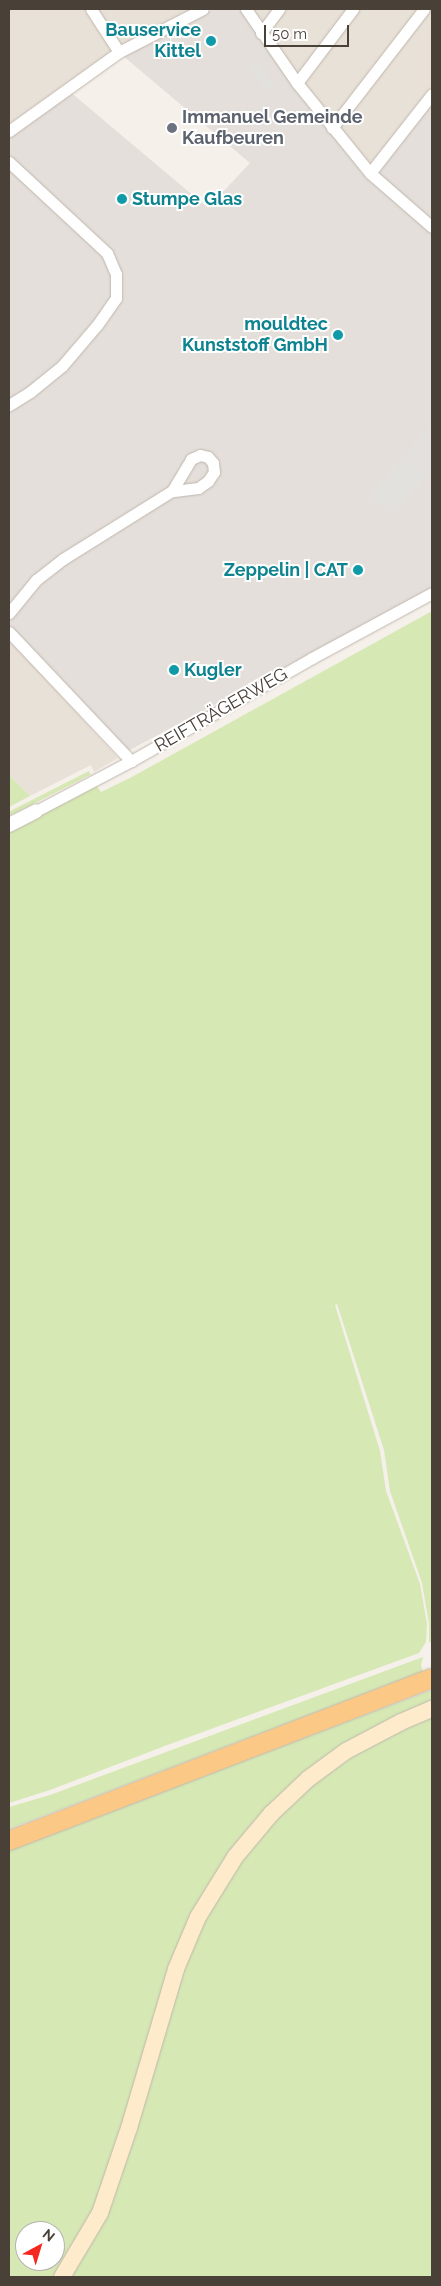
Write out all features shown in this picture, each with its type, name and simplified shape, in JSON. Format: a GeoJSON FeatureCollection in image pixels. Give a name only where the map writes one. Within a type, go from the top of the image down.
{"type":"FeatureCollection","features":[{"type":"Feature","properties":{"kind":"highway"},"geometry":{"type":"LineString","coordinates":[[9,1840],[432,1678]]}},
{"type":"Feature","properties":{"kind":"main road"},"geometry":{"type":"LineString","coordinates":[[62,2277],[100,2213],[130,2128],[176,1969],[198,1917],[235,1857],[271,1814],[308,1779],[346,1751],[401,1722],[432,1709]]}},
{"type":"Feature","properties":{"kind":"street"},"geometry":{"type":"LineString","coordinates":[[90,9],[119,52]]}},
{"type":"Feature","properties":{"kind":"street"},"geometry":{"type":"LineString","coordinates":[[9,131],[119,52],[204,9]]}},
{"type":"Feature","properties":{"kind":"street"},"geometry":{"type":"LineString","coordinates":[[246,9],[297,83],[370,173],[432,227]]}},
{"type":"Feature","properties":{"kind":"street"},"geometry":{"type":"LineString","coordinates":[[261,33],[279,9]]}},
{"type":"Feature","properties":{"kind":"street"},"geometry":{"type":"LineString","coordinates":[[297,83],[353,9]]}},
{"type":"Feature","properties":{"kind":"street"},"geometry":{"type":"LineString","coordinates":[[332,128],[424,9]]}},
{"type":"Feature","properties":{"kind":"street"},"geometry":{"type":"LineString","coordinates":[[370,173],[432,94]]}},
{"type":"Feature","properties":{"kind":"street"},"geometry":{"type":"LineString","coordinates":[[9,162],[107,253],[116,274],[116,298],[62,366],[30,392],[9,405]]}},
{"type":"Feature","properties":{"kind":"street"},"geometry":{"type":"LineString","coordinates":[[9,613],[36,580],[63,559],[172,491]]}},
{"type":"Feature","properties":{"kind":"street","name":"REIFTRÄGERWEG"},"geometry":{"type":"LineString","coordinates":[[9,825],[131,761],[312,658],[432,593]]}},
{"type":"Feature","properties":{"kind":"street"},"geometry":{"type":"LineString","coordinates":[[9,632],[131,761]]}},
{"type":"Feature","properties":{"kind":"shaded area"},"geometry":{"type":"Polygon","coordinates":[[[9,9],[190,9],[112,51],[9,124],[9,9]]]}},
{"type":"Feature","properties":{"kind":"shaded area"},"geometry":{"type":"Polygon","coordinates":[[[213,9],[241,9],[372,180],[432,99],[432,588],[128,751],[9,626],[9,135],[69,91],[208,208],[250,163],[122,55],[213,9]]]}},
{"type":"Feature","properties":{"kind":"shaded area"},"geometry":{"type":"Polygon","coordinates":[[[251,9],[432,9],[432,88],[370,167],[301,84],[251,9]]]}},
{"type":"Feature","properties":{"kind":"shaded area"},"geometry":{"type":"Polygon","coordinates":[[[255,63],[275,87],[269,92],[249,68],[255,63]]]}},
{"type":"Feature","properties":{"kind":"shaded area"},"geometry":{"type":"Polygon","coordinates":[[[432,423],[432,469],[392,515],[369,497],[432,423]]]}},
{"type":"Feature","properties":{"kind":"shaded area"},"geometry":{"type":"Polygon","coordinates":[[[9,639],[118,758],[94,772],[91,765],[30,796],[9,775],[9,639]]]}},
{"type":"Feature","properties":{"kind":"green space"},"geometry":{"type":"Polygon","coordinates":[[[432,611],[432,1643],[429,1642],[429,1624],[422,1583],[390,1491],[384,1450],[337,1304],[335,1305],[380,1451],[386,1491],[420,1584],[427,1624],[426,1642],[419,1653],[50,1790],[9,1803],[9,830],[96,785],[101,792],[130,778],[432,611]]]}},
{"type":"Feature","properties":{"kind":"green space"},"geometry":{"type":"Polygon","coordinates":[[[89,771],[91,775],[11,815],[9,812],[89,771]]]}},
{"type":"Feature","properties":{"kind":"green space"},"geometry":{"type":"Polygon","coordinates":[[[9,775],[30,796],[9,807],[9,775]]]}},
{"type":"Feature","properties":{"kind":"green space"},"geometry":{"type":"Polygon","coordinates":[[[423,1657],[421,1665],[423,1672],[9,1829],[9,1807],[50,1795],[423,1657]]]}},
{"type":"Feature","properties":{"kind":"green space"},"geometry":{"type":"Polygon","coordinates":[[[432,1690],[432,1701],[344,1746],[274,1818],[349,1754],[432,1713],[432,2277],[9,2277],[9,1849],[44,1834],[432,1690]]]}},
{"type":"Feature","properties":{"kind":"place","name":"Bauservice Kittel"},"geometry":{"type":"Point","coordinates":[211,41]}},
{"type":"Feature","properties":{"kind":"place","name":"Immanuel Gemeinde Kaufbeuren"},"geometry":{"type":"Point","coordinates":[172,128]}},
{"type":"Feature","properties":{"kind":"place","name":"Stumpe Glas"},"geometry":{"type":"Point","coordinates":[122,199]}},
{"type":"Feature","properties":{"kind":"place","name":"mouldtec Kunststoff GmbH"},"geometry":{"type":"Point","coordinates":[338,335]}},
{"type":"Feature","properties":{"kind":"place","name":"Zeppelin | CAT"},"geometry":{"type":"Point","coordinates":[358,570]}},
{"type":"Feature","properties":{"kind":"place","name":"Kugler"},"geometry":{"type":"Point","coordinates":[174,670]}}]}
